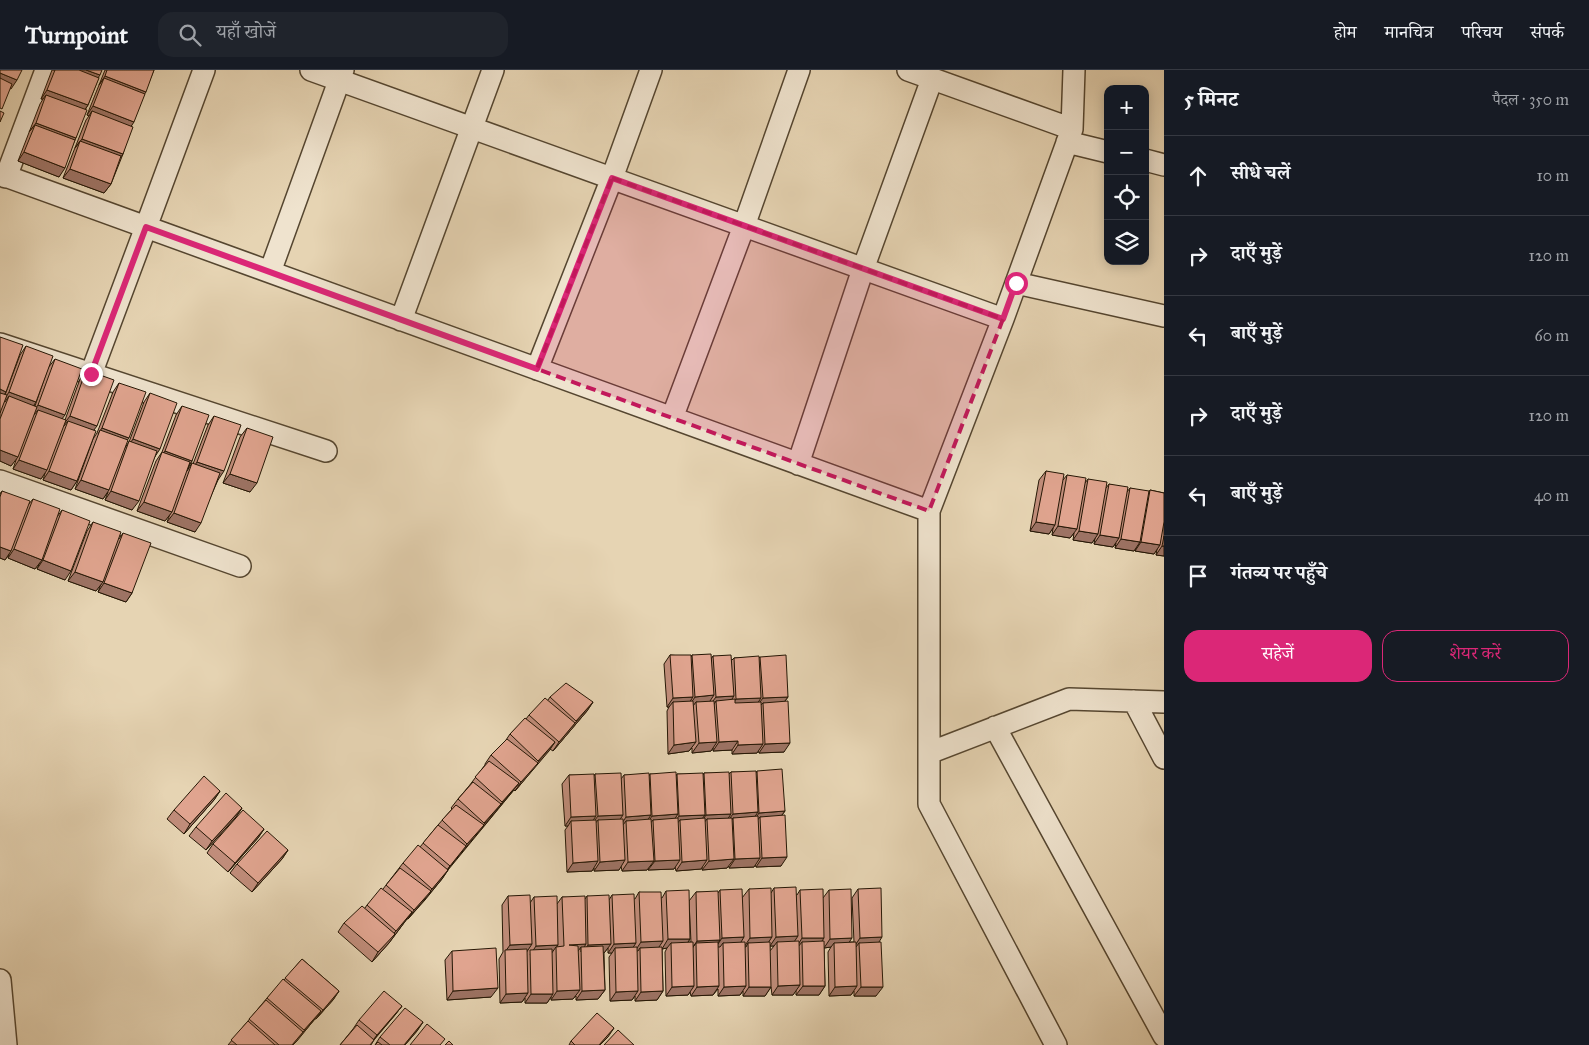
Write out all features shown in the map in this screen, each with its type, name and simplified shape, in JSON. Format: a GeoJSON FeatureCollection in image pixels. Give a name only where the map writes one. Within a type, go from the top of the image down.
{"type":"FeatureCollection","features":[{"type":"Feature","properties":{"kind":"street"},"geometry":{"type":"LineString","coordinates":[[46,70],[3,176],[929,511]]}},
{"type":"Feature","properties":{"kind":"street"},"geometry":{"type":"LineString","coordinates":[[91,374],[204,70]]}},
{"type":"Feature","properties":{"kind":"street"},"geometry":{"type":"LineString","coordinates":[[311,70],[341,75],[471,128],[1003,319]]}},
{"type":"Feature","properties":{"kind":"street"},"geometry":{"type":"LineString","coordinates":[[401,320],[493,70]]}},
{"type":"Feature","properties":{"kind":"street"},"geometry":{"type":"LineString","coordinates":[[537,369],[652,70]]}},
{"type":"Feature","properties":{"kind":"street"},"geometry":{"type":"LineString","coordinates":[[672,418],[744,226],[799,70]]}},
{"type":"Feature","properties":{"kind":"street"},"geometry":{"type":"LineString","coordinates":[[908,70],[932,78],[1104,150]]}},
{"type":"Feature","properties":{"kind":"street"},"geometry":{"type":"LineString","coordinates":[[1056,1045],[929,804],[929,511],[1003,319],[1070,136],[1074,70]]}},
{"type":"Feature","properties":{"kind":"street"},"geometry":{"type":"LineString","coordinates":[[270,272],[341,75]]}},
{"type":"Feature","properties":{"kind":"street"},"geometry":{"type":"LineString","coordinates":[[798,464],[863,269],[932,78]]}},
{"type":"Feature","properties":{"kind":"street"},"geometry":{"type":"LineString","coordinates":[[1149,161],[1164,165]]}},
{"type":"Feature","properties":{"kind":"street"},"geometry":{"type":"LineString","coordinates":[[1016,283],[1164,316]]}},
{"type":"Feature","properties":{"kind":"street"},"geometry":{"type":"LineString","coordinates":[[0,344],[326,451]]}},
{"type":"Feature","properties":{"kind":"street"},"geometry":{"type":"LineString","coordinates":[[0,481],[240,566]]}},
{"type":"Feature","properties":{"kind":"street"},"geometry":{"type":"LineString","coordinates":[[929,753],[1069,699],[1164,702]]}},
{"type":"Feature","properties":{"kind":"street"},"geometry":{"type":"LineString","coordinates":[[1134,701],[1164,758]]}},
{"type":"Feature","properties":{"kind":"street"},"geometry":{"type":"LineString","coordinates":[[995,727],[1164,1036]]}},
{"type":"Feature","properties":{"kind":"street"},"geometry":{"type":"LineString","coordinates":[[0,980],[6,1045]]}},
{"type":"Feature","properties":{"kind":"highlighted area"},"geometry":{"type":"Polygon","coordinates":[[[612,178],[1003,319],[929,511],[537,369],[612,178]]]}},
{"type":"Feature","properties":{"kind":"building"},"geometry":{"type":"Polygon","coordinates":[[[0,70],[22,70],[17,80],[0,73],[0,70]]]}},
{"type":"Feature","properties":{"kind":"building"},"geometry":{"type":"Polygon","coordinates":[[[55,70],[79,70],[99,78],[88,105],[47,90],[55,70]]]}},
{"type":"Feature","properties":{"kind":"building"},"geometry":{"type":"Polygon","coordinates":[[[86,70],[102,70],[100,75],[86,70]]]}},
{"type":"Feature","properties":{"kind":"building"},"geometry":{"type":"Polygon","coordinates":[[[107,70],[154,70],[146,92],[105,76],[107,70]]]}},
{"type":"Feature","properties":{"kind":"building"},"geometry":{"type":"Polygon","coordinates":[[[0,78],[12,84],[2,109],[0,108],[0,78]]]}},
{"type":"Feature","properties":{"kind":"building"},"geometry":{"type":"Polygon","coordinates":[[[104,78],[145,94],[134,122],[93,106],[104,78]]]}},
{"type":"Feature","properties":{"kind":"building"},"geometry":{"type":"Polygon","coordinates":[[[46,95],[87,110],[76,138],[36,123],[46,95]]]}},
{"type":"Feature","properties":{"kind":"building"},"geometry":{"type":"Polygon","coordinates":[[[0,111],[4,113],[0,122],[0,111]]]}},
{"type":"Feature","properties":{"kind":"building"},"geometry":{"type":"Polygon","coordinates":[[[92,111],[133,127],[123,154],[82,139],[92,111]]]}},
{"type":"Feature","properties":{"kind":"building"},"geometry":{"type":"Polygon","coordinates":[[[35,125],[75,140],[65,168],[24,152],[35,125]]]}},
{"type":"Feature","properties":{"kind":"building"},"geometry":{"type":"Polygon","coordinates":[[[80,141],[121,156],[111,184],[70,169],[80,141]]]}},
{"type":"Feature","properties":{"kind":"building"},"geometry":{"type":"Polygon","coordinates":[[[0,337],[23,345],[6,392],[0,389],[0,337]]]}},
{"type":"Feature","properties":{"kind":"building"},"geometry":{"type":"Polygon","coordinates":[[[26,346],[53,356],[36,402],[9,392],[26,346]]]}},
{"type":"Feature","properties":{"kind":"building"},"geometry":{"type":"Polygon","coordinates":[[[55,359],[82,369],[65,415],[38,405],[55,359]]]}},
{"type":"Feature","properties":{"kind":"building"},"geometry":{"type":"Polygon","coordinates":[[[86,370],[114,380],[97,426],[70,416],[86,370]]]}},
{"type":"Feature","properties":{"kind":"building"},"geometry":{"type":"Polygon","coordinates":[[[119,383],[146,392],[129,438],[102,428],[119,383]]]}},
{"type":"Feature","properties":{"kind":"building"},"geometry":{"type":"Polygon","coordinates":[[[0,393],[7,395],[0,413],[0,393]]]}},
{"type":"Feature","properties":{"kind":"building"},"geometry":{"type":"Polygon","coordinates":[[[150,393],[177,403],[160,449],[133,439],[150,393]]]}},
{"type":"Feature","properties":{"kind":"building"},"geometry":{"type":"Polygon","coordinates":[[[9,396],[37,407],[18,457],[0,450],[0,419],[9,396]]]}},
{"type":"Feature","properties":{"kind":"building"},"geometry":{"type":"Polygon","coordinates":[[[182,406],[209,415],[192,461],[165,451],[182,406]]]}},
{"type":"Feature","properties":{"kind":"building"},"geometry":{"type":"Polygon","coordinates":[[[38,410],[66,420],[47,470],[19,460],[38,410]]]}},
{"type":"Feature","properties":{"kind":"building"},"geometry":{"type":"Polygon","coordinates":[[[214,416],[241,425],[224,471],[197,462],[214,416]]]}},
{"type":"Feature","properties":{"kind":"building"},"geometry":{"type":"Polygon","coordinates":[[[68,421],[96,431],[77,481],[49,471],[68,421]]]}},
{"type":"Feature","properties":{"kind":"building"},"geometry":{"type":"Polygon","coordinates":[[[247,428],[273,437],[257,483],[230,474],[247,428]]]}},
{"type":"Feature","properties":{"kind":"building"},"geometry":{"type":"Polygon","coordinates":[[[100,430],[128,440],[109,490],[81,480],[100,430]]]}},
{"type":"Feature","properties":{"kind":"building"},"geometry":{"type":"Polygon","coordinates":[[[129,441],[157,451],[139,501],[111,491],[129,441]]]}},
{"type":"Feature","properties":{"kind":"building"},"geometry":{"type":"Polygon","coordinates":[[[162,452],[190,462],[172,512],[144,502],[162,452]]]}},
{"type":"Feature","properties":{"kind":"building"},"geometry":{"type":"Polygon","coordinates":[[[192,463],[220,473],[201,523],[174,513],[192,463]]]}},
{"type":"Feature","properties":{"kind":"building"},"geometry":{"type":"Polygon","coordinates":[[[1046,471],[1064,474],[1055,525],[1036,522],[1046,471]]]}},
{"type":"Feature","properties":{"kind":"building"},"geometry":{"type":"Polygon","coordinates":[[[1067,475],[1086,478],[1077,529],[1058,526],[1067,475]]]}},
{"type":"Feature","properties":{"kind":"building"},"geometry":{"type":"Polygon","coordinates":[[[1088,479],[1107,482],[1098,534],[1079,531],[1088,479]]]}},
{"type":"Feature","properties":{"kind":"building"},"geometry":{"type":"Polygon","coordinates":[[[1109,484],[1128,487],[1119,538],[1100,535],[1109,484]]]}},
{"type":"Feature","properties":{"kind":"building"},"geometry":{"type":"Polygon","coordinates":[[[1130,488],[1149,491],[1140,542],[1121,539],[1130,488]]]}},
{"type":"Feature","properties":{"kind":"building"},"geometry":{"type":"Polygon","coordinates":[[[1150,490],[1164,493],[1164,522],[1160,545],[1141,542],[1150,490]]]}},
{"type":"Feature","properties":{"kind":"building"},"geometry":{"type":"Polygon","coordinates":[[[2,491],[30,501],[11,551],[0,547],[0,497],[2,491]]]}},
{"type":"Feature","properties":{"kind":"building"},"geometry":{"type":"Polygon","coordinates":[[[33,499],[60,509],[42,560],[14,549],[33,499]]]}},
{"type":"Feature","properties":{"kind":"building"},"geometry":{"type":"Polygon","coordinates":[[[62,510],[90,521],[71,571],[43,560],[62,510]]]}},
{"type":"Feature","properties":{"kind":"building"},"geometry":{"type":"Polygon","coordinates":[[[93,522],[121,532],[103,582],[75,572],[93,522]]]}},
{"type":"Feature","properties":{"kind":"building"},"geometry":{"type":"Polygon","coordinates":[[[123,533],[151,543],[132,593],[104,583],[123,533]]]}},
{"type":"Feature","properties":{"kind":"building"},"geometry":{"type":"Polygon","coordinates":[[[711,654],[714,695],[695,697],[692,655],[711,654]]]}},
{"type":"Feature","properties":{"kind":"building"},"geometry":{"type":"Polygon","coordinates":[[[670,655],[691,655],[693,697],[673,698],[670,655]]]}},
{"type":"Feature","properties":{"kind":"building"},"geometry":{"type":"Polygon","coordinates":[[[731,655],[734,696],[716,697],[713,656],[731,655]]]}},
{"type":"Feature","properties":{"kind":"building"},"geometry":{"type":"Polygon","coordinates":[[[786,655],[788,697],[763,698],[760,657],[786,655]]]}},
{"type":"Feature","properties":{"kind":"building"},"geometry":{"type":"Polygon","coordinates":[[[759,656],[761,698],[736,699],[734,658],[759,656]]]}},
{"type":"Feature","properties":{"kind":"building"},"geometry":{"type":"Polygon","coordinates":[[[566,683],[593,702],[576,721],[550,697],[566,683]]]}},
{"type":"Feature","properties":{"kind":"building"},"geometry":{"type":"Polygon","coordinates":[[[545,698],[575,723],[559,742],[529,715],[545,698]]]}},
{"type":"Feature","properties":{"kind":"building"},"geometry":{"type":"Polygon","coordinates":[[[735,699],[735,703],[761,702],[763,744],[738,745],[738,741],[719,742],[716,701],[735,699]]]}},
{"type":"Feature","properties":{"kind":"building"},"geometry":{"type":"Polygon","coordinates":[[[693,701],[696,742],[674,745],[673,702],[693,701]]]}},
{"type":"Feature","properties":{"kind":"building"},"geometry":{"type":"Polygon","coordinates":[[[714,701],[717,742],[699,743],[696,702],[714,701]]]}},
{"type":"Feature","properties":{"kind":"building"},"geometry":{"type":"Polygon","coordinates":[[[788,701],[790,743],[765,744],[763,703],[788,701]]]}},
{"type":"Feature","properties":{"kind":"building"},"geometry":{"type":"Polygon","coordinates":[[[525,718],[555,742],[538,761],[510,734],[525,718]]]}},
{"type":"Feature","properties":{"kind":"building"},"geometry":{"type":"Polygon","coordinates":[[[507,739],[538,763],[521,782],[491,755],[507,739]]]}},
{"type":"Feature","properties":{"kind":"building"},"geometry":{"type":"Polygon","coordinates":[[[489,761],[519,783],[502,802],[475,777],[489,761]]]}},
{"type":"Feature","properties":{"kind":"building"},"geometry":{"type":"Polygon","coordinates":[[[782,769],[785,811],[759,813],[757,771],[782,769]]]}},
{"type":"Feature","properties":{"kind":"building"},"geometry":{"type":"Polygon","coordinates":[[[756,771],[758,812],[733,814],[731,772],[756,771]]]}},
{"type":"Feature","properties":{"kind":"building"},"geometry":{"type":"Polygon","coordinates":[[[676,772],[678,814],[652,816],[650,774],[676,772]]]}},
{"type":"Feature","properties":{"kind":"building"},"geometry":{"type":"Polygon","coordinates":[[[729,772],[731,814],[706,815],[704,773],[729,772]]]}},
{"type":"Feature","properties":{"kind":"building"},"geometry":{"type":"Polygon","coordinates":[[[621,773],[623,815],[598,816],[595,774],[621,773]]]}},
{"type":"Feature","properties":{"kind":"building"},"geometry":{"type":"Polygon","coordinates":[[[649,773],[651,815],[626,817],[624,775],[649,773]]]}},
{"type":"Feature","properties":{"kind":"building"},"geometry":{"type":"Polygon","coordinates":[[[703,773],[705,815],[679,816],[677,774],[703,773]]]}},
{"type":"Feature","properties":{"kind":"building"},"geometry":{"type":"Polygon","coordinates":[[[594,774],[596,816],[571,817],[569,775],[594,774]]]}},
{"type":"Feature","properties":{"kind":"building"},"geometry":{"type":"Polygon","coordinates":[[[204,776],[220,791],[190,824],[174,810],[204,776]]]}},
{"type":"Feature","properties":{"kind":"building"},"geometry":{"type":"Polygon","coordinates":[[[473,782],[501,804],[484,823],[458,799],[473,782]]]}},
{"type":"Feature","properties":{"kind":"building"},"geometry":{"type":"Polygon","coordinates":[[[226,793],[242,808],[212,841],[196,827],[226,793]]]}},
{"type":"Feature","properties":{"kind":"building"},"geometry":{"type":"Polygon","coordinates":[[[456,805],[484,825],[467,844],[442,820],[456,805]]]}},
{"type":"Feature","properties":{"kind":"building"},"geometry":{"type":"Polygon","coordinates":[[[243,810],[264,829],[235,863],[213,844],[243,810]]]}},
{"type":"Feature","properties":{"kind":"building"},"geometry":{"type":"Polygon","coordinates":[[[785,815],[787,857],[762,858],[760,817],[785,815]]]}},
{"type":"Feature","properties":{"kind":"building"},"geometry":{"type":"Polygon","coordinates":[[[758,816],[760,858],[735,859],[733,818],[758,816]]]}},
{"type":"Feature","properties":{"kind":"building"},"geometry":{"type":"Polygon","coordinates":[[[678,818],[680,860],[655,861],[653,820],[678,818]]]}},
{"type":"Feature","properties":{"kind":"building"},"geometry":{"type":"Polygon","coordinates":[[[705,818],[707,860],[682,862],[680,820],[705,818]]]}},
{"type":"Feature","properties":{"kind":"building"},"geometry":{"type":"Polygon","coordinates":[[[732,818],[734,859],[709,861],[707,819],[732,818]]]}},
{"type":"Feature","properties":{"kind":"building"},"geometry":{"type":"Polygon","coordinates":[[[623,819],[625,860],[600,862],[598,820],[623,819]]]}},
{"type":"Feature","properties":{"kind":"building"},"geometry":{"type":"Polygon","coordinates":[[[651,819],[654,861],[628,862],[626,821],[651,819]]]}},
{"type":"Feature","properties":{"kind":"building"},"geometry":{"type":"Polygon","coordinates":[[[596,820],[598,861],[573,863],[571,821],[596,820]]]}},
{"type":"Feature","properties":{"kind":"building"},"geometry":{"type":"Polygon","coordinates":[[[438,825],[466,846],[450,866],[423,843],[438,825]]]}},
{"type":"Feature","properties":{"kind":"building"},"geometry":{"type":"Polygon","coordinates":[[[267,831],[288,850],[258,883],[237,864],[267,831]]]}},
{"type":"Feature","properties":{"kind":"building"},"geometry":{"type":"Polygon","coordinates":[[[418,845],[448,870],[432,889],[403,863],[418,845]]]}},
{"type":"Feature","properties":{"kind":"building"},"geometry":{"type":"Polygon","coordinates":[[[400,868],[431,891],[414,910],[386,885],[400,868]]]}},
{"type":"Feature","properties":{"kind":"building"},"geometry":{"type":"Polygon","coordinates":[[[796,887],[798,936],[776,937],[774,888],[796,887]]]}},
{"type":"Feature","properties":{"kind":"building"},"geometry":{"type":"Polygon","coordinates":[[[381,888],[412,912],[396,931],[367,905],[381,888]]]}},
{"type":"Feature","properties":{"kind":"building"},"geometry":{"type":"Polygon","coordinates":[[[771,888],[772,937],[750,938],[749,889],[771,888]]]}},
{"type":"Feature","properties":{"kind":"building"},"geometry":{"type":"Polygon","coordinates":[[[881,888],[882,937],[860,938],[858,889],[881,888]]]}},
{"type":"Feature","properties":{"kind":"building"},"geometry":{"type":"Polygon","coordinates":[[[742,889],[744,937],[722,938],[720,890],[742,889]]]}},
{"type":"Feature","properties":{"kind":"building"},"geometry":{"type":"Polygon","coordinates":[[[823,889],[824,938],[802,938],[800,890],[823,889]]]}},
{"type":"Feature","properties":{"kind":"building"},"geometry":{"type":"Polygon","coordinates":[[[851,889],[852,938],[830,939],[829,890],[851,889]]]}},
{"type":"Feature","properties":{"kind":"building"},"geometry":{"type":"Polygon","coordinates":[[[689,890],[690,939],[668,939],[666,891],[689,890]]]}},
{"type":"Feature","properties":{"kind":"building"},"geometry":{"type":"Polygon","coordinates":[[[718,891],[720,940],[697,941],[696,892],[718,891]]]}},
{"type":"Feature","properties":{"kind":"building"},"geometry":{"type":"Polygon","coordinates":[[[639,892],[661,892],[663,941],[641,942],[639,892]]]}},
{"type":"Feature","properties":{"kind":"building"},"geometry":{"type":"Polygon","coordinates":[[[634,894],[636,943],[614,944],[612,895],[634,894]]]}},
{"type":"Feature","properties":{"kind":"building"},"geometry":{"type":"Polygon","coordinates":[[[530,895],[532,944],[510,945],[508,896],[530,895]]]}},
{"type":"Feature","properties":{"kind":"building"},"geometry":{"type":"Polygon","coordinates":[[[609,895],[611,944],[588,945],[587,896],[609,895]]]}},
{"type":"Feature","properties":{"kind":"building"},"geometry":{"type":"Polygon","coordinates":[[[557,896],[558,945],[536,946],[534,897],[557,896]]]}},
{"type":"Feature","properties":{"kind":"building"},"geometry":{"type":"Polygon","coordinates":[[[585,896],[586,944],[569,945],[578,946],[580,990],[557,991],[556,947],[564,946],[562,897],[585,896]]]}},
{"type":"Feature","properties":{"kind":"building"},"geometry":{"type":"Polygon","coordinates":[[[362,906],[395,934],[378,952],[344,923],[362,906]]]}},
{"type":"Feature","properties":{"kind":"building"},"geometry":{"type":"Polygon","coordinates":[[[799,941],[800,985],[778,986],[777,942],[799,941]]]}},
{"type":"Feature","properties":{"kind":"building"},"geometry":{"type":"Polygon","coordinates":[[[824,941],[825,986],[803,986],[802,942],[824,941]]]}},
{"type":"Feature","properties":{"kind":"building"},"geometry":{"type":"Polygon","coordinates":[[[693,942],[694,986],[672,987],[671,943],[693,942]]]}},
{"type":"Feature","properties":{"kind":"building"},"geometry":{"type":"Polygon","coordinates":[[[718,942],[719,986],[697,987],[696,943],[718,942]]]}},
{"type":"Feature","properties":{"kind":"building"},"geometry":{"type":"Polygon","coordinates":[[[745,942],[746,986],[724,987],[723,943],[745,942]]]}},
{"type":"Feature","properties":{"kind":"building"},"geometry":{"type":"Polygon","coordinates":[[[770,942],[771,987],[749,987],[748,943],[770,942]]]}},
{"type":"Feature","properties":{"kind":"building"},"geometry":{"type":"Polygon","coordinates":[[[856,942],[857,986],[835,987],[834,943],[856,942]]]}},
{"type":"Feature","properties":{"kind":"building"},"geometry":{"type":"Polygon","coordinates":[[[881,942],[883,987],[861,987],[859,943],[881,942]]]}},
{"type":"Feature","properties":{"kind":"building"},"geometry":{"type":"Polygon","coordinates":[[[603,946],[605,990],[582,991],[581,947],[603,946]]]}},
{"type":"Feature","properties":{"kind":"building"},"geometry":{"type":"Polygon","coordinates":[[[637,947],[638,991],[616,992],[615,948],[637,947]]]}},
{"type":"Feature","properties":{"kind":"building"},"geometry":{"type":"Polygon","coordinates":[[[662,947],[663,991],[641,992],[640,948],[662,947]]]}},
{"type":"Feature","properties":{"kind":"building"},"geometry":{"type":"Polygon","coordinates":[[[496,948],[498,988],[453,991],[452,951],[496,948]]]}},
{"type":"Feature","properties":{"kind":"building"},"geometry":{"type":"Polygon","coordinates":[[[527,949],[528,993],[506,994],[505,950],[527,949]]]}},
{"type":"Feature","properties":{"kind":"building"},"geometry":{"type":"Polygon","coordinates":[[[552,949],[553,994],[531,994],[530,950],[552,949]]]}},
{"type":"Feature","properties":{"kind":"building"},"geometry":{"type":"Polygon","coordinates":[[[302,959],[339,991],[323,1010],[285,978],[302,959]]]}},
{"type":"Feature","properties":{"kind":"building"},"geometry":{"type":"Polygon","coordinates":[[[283,979],[321,1011],[304,1030],[267,998],[283,979]]]}},
{"type":"Feature","properties":{"kind":"building"},"geometry":{"type":"Polygon","coordinates":[[[384,991],[402,1006],[377,1035],[359,1020],[384,991]]]}},
{"type":"Feature","properties":{"kind":"building"},"geometry":{"type":"Polygon","coordinates":[[[266,1000],[303,1032],[292,1045],[279,1045],[249,1019],[266,1000]]]}},
{"type":"Feature","properties":{"kind":"building"},"geometry":{"type":"Polygon","coordinates":[[[405,1008],[423,1022],[404,1045],[390,1045],[380,1037],[405,1008]]]}},
{"type":"Feature","properties":{"kind":"building"},"geometry":{"type":"Polygon","coordinates":[[[597,1013],[614,1028],[599,1045],[575,1045],[571,1041],[597,1013]]]}},
{"type":"Feature","properties":{"kind":"building"},"geometry":{"type":"Polygon","coordinates":[[[248,1021],[275,1045],[237,1045],[231,1040],[248,1021]]]}},
{"type":"Feature","properties":{"kind":"building"},"geometry":{"type":"Polygon","coordinates":[[[427,1024],[445,1039],[440,1045],[410,1045],[427,1024]]]}},
{"type":"Feature","properties":{"kind":"building"},"geometry":{"type":"Polygon","coordinates":[[[357,1025],[374,1040],[370,1045],[340,1045],[357,1025]]]}},
{"type":"Feature","properties":{"kind":"building"},"geometry":{"type":"Polygon","coordinates":[[[618,1030],[634,1045],[604,1045],[618,1030]]]}},
{"type":"Feature","properties":{"kind":"building"},"geometry":{"type":"Polygon","coordinates":[[[449,1041],[453,1045],[445,1045],[449,1041]]]}},
{"type":"Feature","properties":{"kind":"route"},"geometry":{"type":"LineString","coordinates":[[91,374],[146,227],[537,369],[612,178],[1003,319],[1016,283]]}}]}
